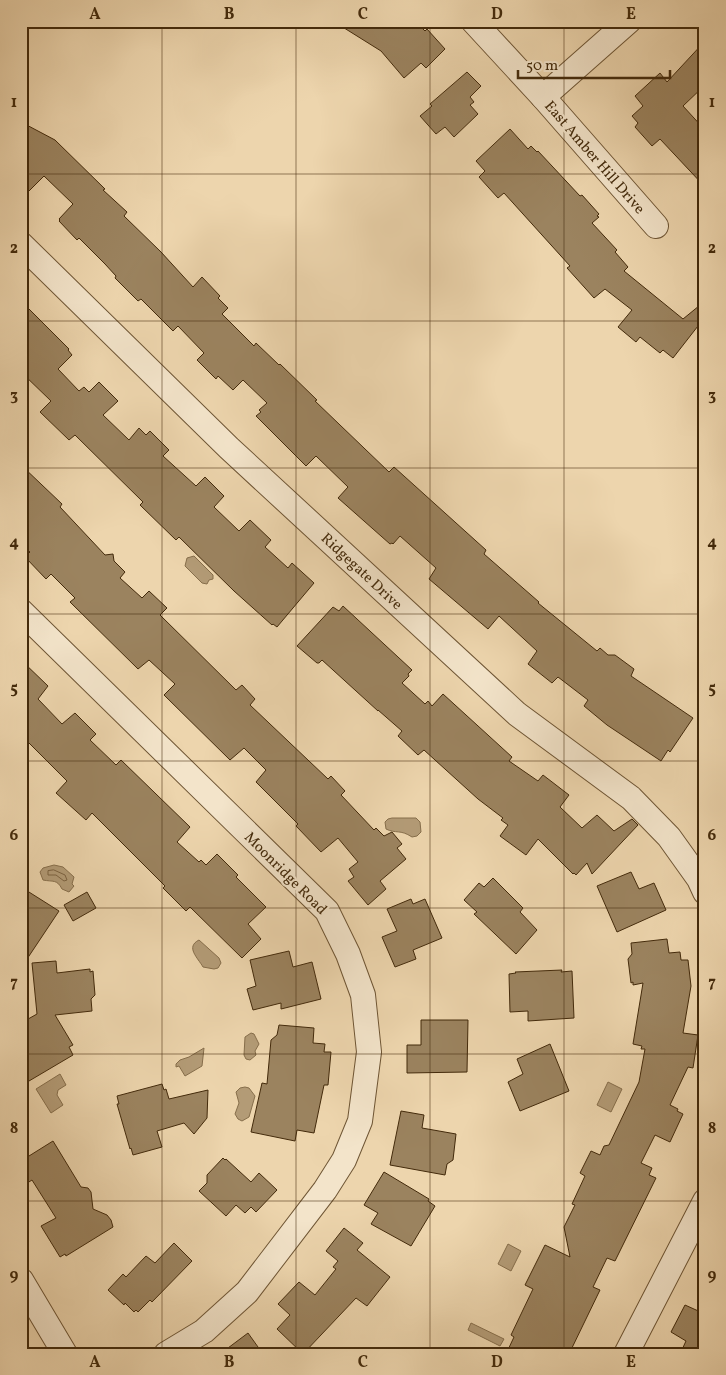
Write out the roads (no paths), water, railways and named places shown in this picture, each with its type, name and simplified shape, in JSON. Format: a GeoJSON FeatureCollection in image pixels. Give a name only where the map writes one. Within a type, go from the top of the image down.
{"type":"FeatureCollection","features":[{"type":"Feature","properties":{"kind":"street","name":"East Amber Hill Drive"},"geometry":{"type":"LineString","coordinates":[[473,21],[543,97],[656,226]]}},
{"type":"Feature","properties":{"kind":"street"},"geometry":{"type":"LineString","coordinates":[[543,97],[629,21]]}},
{"type":"Feature","properties":{"kind":"street","name":"Ridgegate Drive"},"geometry":{"type":"LineString","coordinates":[[21,244],[229,448],[517,714],[631,798],[669,837],[699,879],[705,892]]}},
{"type":"Feature","properties":{"kind":"street","name":"Moonridge Road"},"geometry":{"type":"LineString","coordinates":[[21,611],[327,911],[348,954],[363,995],[369,1052],[365,1088],[360,1121],[344,1160],[325,1190],[247,1292],[204,1331],[166,1354]]}},
{"type":"Feature","properties":{"kind":"street"},"geometry":{"type":"LineString","coordinates":[[626,1354],[705,1201]]}},
{"type":"Feature","properties":{"kind":"street"},"geometry":{"type":"LineString","coordinates":[[21,1280],[64,1354]]}},
{"type":"Feature","properties":{"kind":"water"},"geometry":{"type":"Polygon","coordinates":[[[194,556],[213,575],[213,579],[209,580],[207,584],[202,583],[185,566],[187,558],[194,556]]]}},
{"type":"Feature","properties":{"kind":"water"},"geometry":{"type":"Polygon","coordinates":[[[392,818],[416,818],[420,822],[421,832],[417,836],[412,837],[386,829],[385,822],[392,818]]]}},
{"type":"Feature","properties":{"kind":"water"},"geometry":{"type":"Polygon","coordinates":[[[54,865],[63,867],[74,877],[72,884],[74,886],[69,892],[62,889],[56,882],[43,880],[40,872],[43,868],[54,865]]]}},
{"type":"Feature","properties":{"kind":"water"},"geometry":{"type":"Polygon","coordinates":[[[199,940],[219,958],[221,963],[218,968],[203,967],[193,949],[195,943],[199,940]]]}},
{"type":"Feature","properties":{"kind":"water"},"geometry":{"type":"Polygon","coordinates":[[[251,1033],[254,1034],[259,1044],[255,1051],[256,1055],[250,1060],[246,1059],[244,1055],[245,1037],[251,1033]]]}},
{"type":"Feature","properties":{"kind":"water"},"geometry":{"type":"Polygon","coordinates":[[[204,1048],[202,1066],[185,1076],[179,1066],[176,1067],[180,1060],[204,1048]]]}},
{"type":"Feature","properties":{"kind":"water"},"geometry":{"type":"Polygon","coordinates":[[[60,1074],[66,1085],[58,1090],[57,1095],[63,1105],[51,1113],[36,1089],[60,1074]]]}},
{"type":"Feature","properties":{"kind":"water"},"geometry":{"type":"Polygon","coordinates":[[[608,1082],[622,1089],[611,1112],[597,1105],[608,1082]]]}},
{"type":"Feature","properties":{"kind":"water"},"geometry":{"type":"Polygon","coordinates":[[[240,1088],[249,1088],[255,1096],[249,1117],[242,1121],[235,1114],[239,1103],[236,1092],[240,1088]]]}},
{"type":"Feature","properties":{"kind":"water"},"geometry":{"type":"Polygon","coordinates":[[[508,1244],[521,1251],[511,1271],[498,1264],[508,1244]]]}},
{"type":"Feature","properties":{"kind":"water"},"geometry":{"type":"Polygon","coordinates":[[[471,1323],[504,1339],[500,1346],[468,1330],[471,1323]]]}}]}
